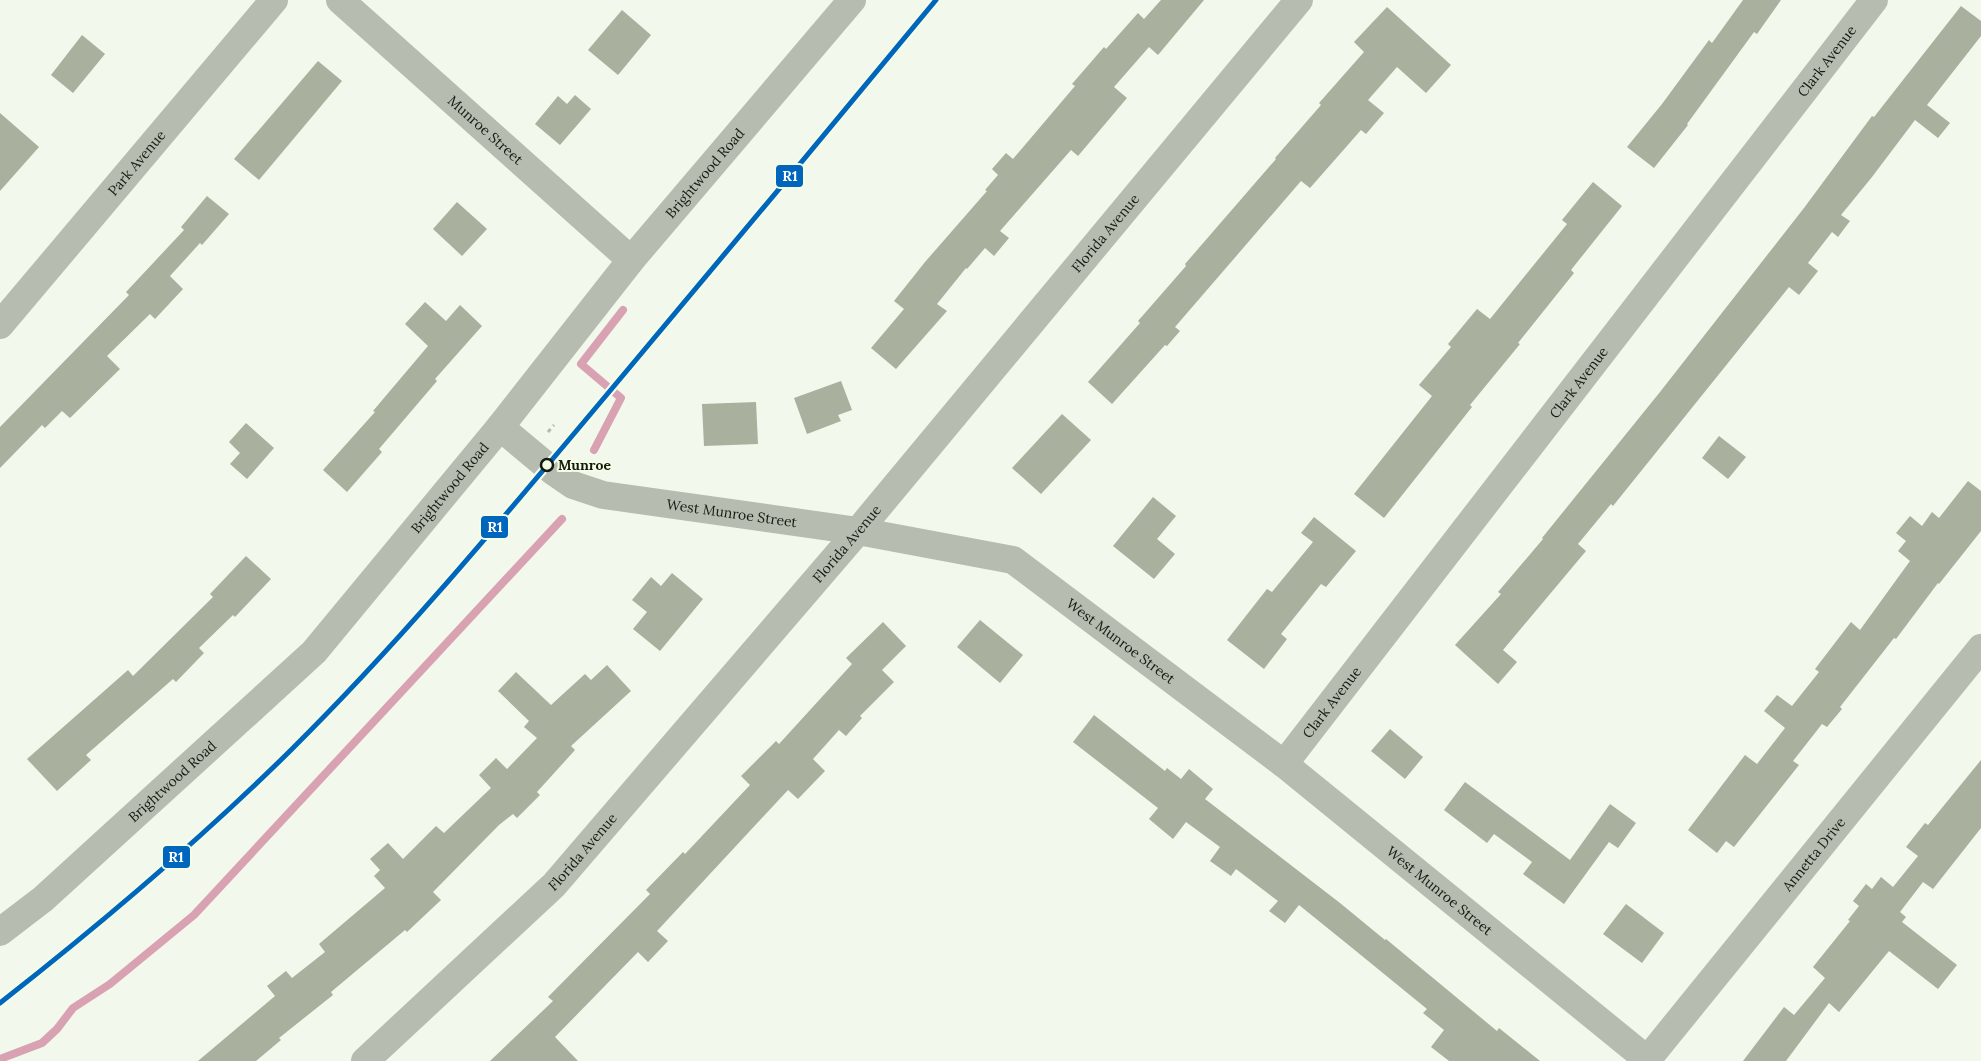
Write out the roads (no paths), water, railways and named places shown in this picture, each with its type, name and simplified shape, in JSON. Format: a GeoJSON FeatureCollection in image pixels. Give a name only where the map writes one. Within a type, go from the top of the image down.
{"type":"FeatureCollection","features":[{"type":"Feature","properties":{"kind":"street","name":"Park Avenue"},"geometry":{"type":"LineString","coordinates":[[0,325],[274,0]]}},
{"type":"Feature","properties":{"kind":"street","name":"Munroe Street"},"geometry":{"type":"LineString","coordinates":[[340,0],[631,260]]}},
{"type":"Feature","properties":{"kind":"street","name":"Brightwood Road"},"geometry":{"type":"LineString","coordinates":[[0,932],[43,899],[314,652],[500,427],[631,260],[852,0]]}},
{"type":"Feature","properties":{"kind":"street","name":"Florida Avenue"},"geometry":{"type":"LineString","coordinates":[[365,1061],[554,885],[858,531],[1299,0]]}},
{"type":"Feature","properties":{"kind":"street","name":"Clark Avenue"},"geometry":{"type":"LineString","coordinates":[[1284,764],[1874,0]]}},
{"type":"Feature","properties":{"kind":"street","name":"West Munroe Street"},"geometry":{"type":"LineString","coordinates":[[500,427],[554,472],[574,485],[603,494],[858,531],[1014,560],[1284,764],[1648,1060]]}},
{"type":"Feature","properties":{"kind":"street","name":"Annetta Drive"},"geometry":{"type":"LineString","coordinates":[[1648,1060],[1981,648]]}},
{"type":"Feature","properties":{"kind":"waterway"},"geometry":{"type":"LineString","coordinates":[[594,450],[621,398],[581,364],[623,310]]}},
{"type":"Feature","properties":{"kind":"waterway"},"geometry":{"type":"LineString","coordinates":[[0,1059],[42,1043],[57,1029],[73,1008],[110,984],[194,915],[562,519]]}},
{"type":"Feature","properties":{"kind":"place","name":"Munroe"},"geometry":{"type":"Point","coordinates":[547,465]}}]}
